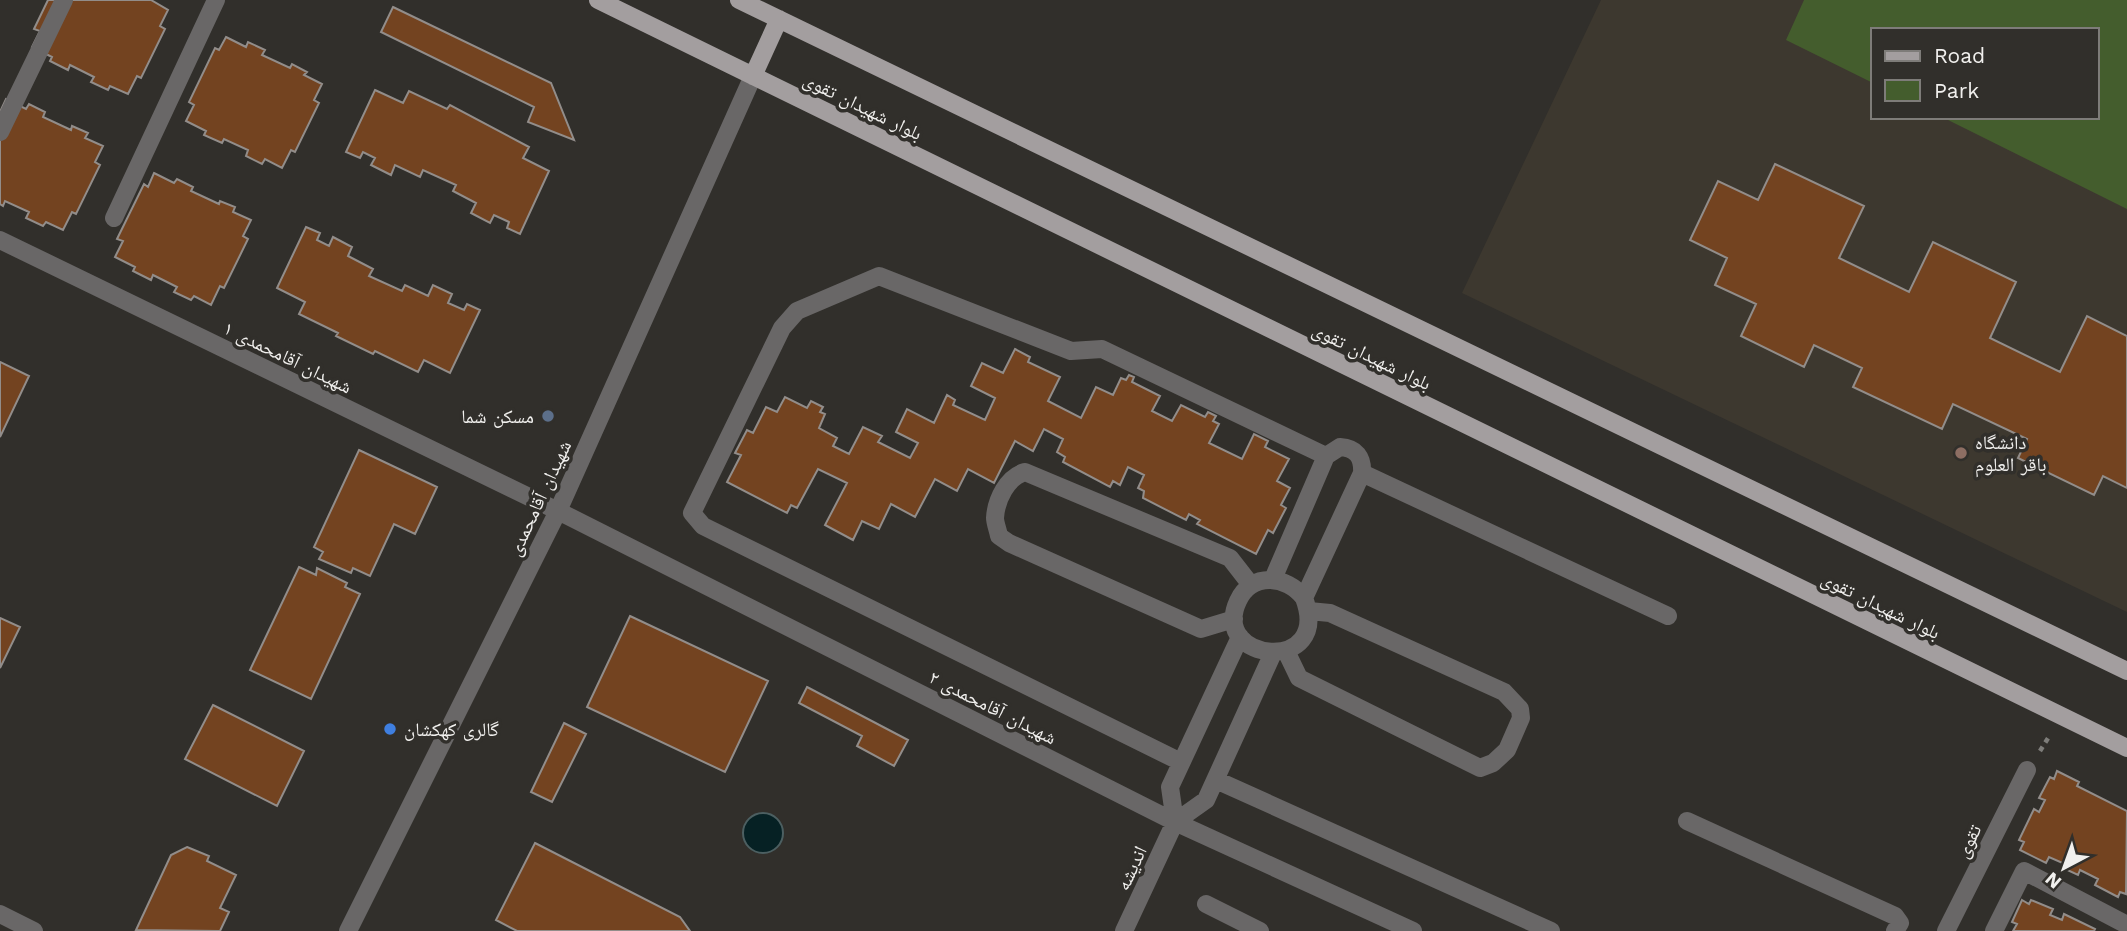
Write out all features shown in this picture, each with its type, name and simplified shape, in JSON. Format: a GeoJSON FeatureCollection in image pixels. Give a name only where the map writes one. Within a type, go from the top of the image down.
{"type":"FeatureCollection","features":[{"type":"Feature","properties":{"kind":"main road","name":"بلوار شهیدان تقوی"},"geometry":{"type":"LineString","coordinates":[[598,0],[2127,748]]}},
{"type":"Feature","properties":{"kind":"main road"},"geometry":{"type":"LineString","coordinates":[[739,0],[2127,671]]}},
{"type":"Feature","properties":{"kind":"main road"},"geometry":{"type":"LineString","coordinates":[[752,76],[779,19]]}},
{"type":"Feature","properties":{"kind":"street"},"geometry":{"type":"LineString","coordinates":[[0,132],[64,0]]}},
{"type":"Feature","properties":{"kind":"street"},"geometry":{"type":"LineString","coordinates":[[114,218],[216,0]]}},
{"type":"Feature","properties":{"kind":"street","name":"شهیدان آقامحمدی"},"geometry":{"type":"LineString","coordinates":[[348,931],[558,511],[752,76]]}},
{"type":"Feature","properties":{"kind":"street","name":"شهیدان آقامحمدی ۱"},"geometry":{"type":"LineString","coordinates":[[0,240],[558,511]]}},
{"type":"Feature","properties":{"kind":"street"},"geometry":{"type":"LineString","coordinates":[[1181,762],[703,526],[692,513],[782,328],[797,311],[879,276],[1071,351],[1102,349],[1326,456]]}},
{"type":"Feature","properties":{"kind":"street"},"geometry":{"type":"LineString","coordinates":[[1273,579],[1326,456],[1340,447],[1355,451],[1360,457],[1362,473],[1306,605],[1304,635],[1296,644],[1280,652],[1261,652],[1240,637],[1234,619],[1238,600],[1251,585],[1261,580],[1273,579],[1290,584],[1306,605],[1330,613],[1504,692],[1520,709],[1521,718],[1507,750],[1493,763],[1480,768],[1299,678],[1280,652]]}},
{"type":"Feature","properties":{"kind":"street"},"geometry":{"type":"LineString","coordinates":[[1234,619],[1201,629],[1009,543],[999,536],[995,519],[1008,482],[1025,472],[1230,558],[1251,585]]}},
{"type":"Feature","properties":{"kind":"street"},"geometry":{"type":"LineString","coordinates":[[1362,473],[1668,616]]}},
{"type":"Feature","properties":{"kind":"street","name":"شهیدان آقامحمدی ۲"},"geometry":{"type":"LineString","coordinates":[[558,511],[1175,822],[1413,931]]}},
{"type":"Feature","properties":{"kind":"street"},"geometry":{"type":"LineString","coordinates":[[1240,637],[1170,787],[1175,822],[1206,800],[1280,652]]}},
{"type":"Feature","properties":{"kind":"street","name":"تقوی"},"geometry":{"type":"LineString","coordinates":[[1946,931],[2027,771]]}},
{"type":"Feature","properties":{"kind":"street"},"geometry":{"type":"LineString","coordinates":[[1216,780],[1551,931]]}},
{"type":"Feature","properties":{"kind":"street"},"geometry":{"type":"LineString","coordinates":[[1687,821],[1895,916],[1900,923],[1895,931]]}},
{"type":"Feature","properties":{"kind":"street","name":"انديشه"},"geometry":{"type":"LineString","coordinates":[[1124,931],[1175,822]]}},
{"type":"Feature","properties":{"kind":"street"},"geometry":{"type":"LineString","coordinates":[[1994,931],[2024,871],[2127,925]]}},
{"type":"Feature","properties":{"kind":"street"},"geometry":{"type":"LineString","coordinates":[[1206,904],[1260,931]]}},
{"type":"Feature","properties":{"kind":"street"},"geometry":{"type":"LineString","coordinates":[[0,914],[34,931]]}},
{"type":"Feature","properties":{"kind":"path"},"geometry":{"type":"LineString","coordinates":[[2027,771],[2063,717]]}},
{"type":"Feature","properties":{"kind":"shaded area","name":"دانشگاه باقر العلوم"},"geometry":{"type":"Polygon","coordinates":[[[1601,0],[2127,0],[2127,612],[1462,293],[1601,0]]]}},
{"type":"Feature","properties":{"kind":"green space"},"geometry":{"type":"Polygon","coordinates":[[[1804,0],[2127,0],[2127,209],[1946,119],[2099,119],[2099,28],[1871,28],[1871,82],[1786,40],[1804,0]]]}},
{"type":"Feature","properties":{"kind":"water"},"geometry":{"type":"Polygon","coordinates":[[[763,813],[771,814],[777,819],[782,825],[782,841],[777,847],[771,852],[763,853],[755,852],[749,847],[744,841],[743,833],[744,825],[749,819],[755,814],[763,813]]]}},
{"type":"Feature","properties":{"kind":"building"},"geometry":{"type":"Polygon","coordinates":[[[48,0],[151,0],[168,10],[160,26],[165,29],[141,78],[137,76],[128,94],[110,86],[108,90],[91,82],[94,77],[70,65],[68,70],[50,61],[52,57],[32,47],[40,31],[34,29],[48,0]]]}},
{"type":"Feature","properties":{"kind":"building"},"geometry":{"type":"Polygon","coordinates":[[[393,7],[551,83],[574,140],[528,122],[534,107],[381,32],[393,7]]]}},
{"type":"Feature","properties":{"kind":"building"},"geometry":{"type":"Polygon","coordinates":[[[226,37],[246,47],[248,42],[265,50],[262,55],[290,68],[292,64],[307,72],[304,75],[322,84],[314,100],[319,103],[295,152],[291,150],[282,168],[265,159],[262,164],[246,156],[248,150],[224,139],[222,143],[204,135],[206,131],[186,121],[194,105],[189,102],[215,48],[219,50],[226,37]]]}},
{"type":"Feature","properties":{"kind":"building"},"geometry":{"type":"Polygon","coordinates":[[[375,90],[403,103],[409,91],[447,109],[450,105],[529,147],[523,158],[549,171],[520,234],[507,228],[509,222],[494,215],[490,223],[471,213],[476,203],[453,191],[456,185],[423,170],[420,177],[395,165],[391,175],[371,165],[375,158],[363,152],[360,158],[346,152],[375,90]]]}},
{"type":"Feature","properties":{"kind":"building"},"geometry":{"type":"Polygon","coordinates":[[[6,99],[26,109],[29,104],[45,112],[43,117],[71,130],[72,126],[88,133],[85,138],[103,146],[95,162],[100,165],[76,214],[72,212],[63,230],[46,222],[43,226],[26,218],[29,212],[5,201],[3,206],[0,204],[0,112],[6,99]]]}},
{"type":"Feature","properties":{"kind":"building"},"geometry":{"type":"Polygon","coordinates":[[[1775,164],[1864,206],[1839,258],[1909,292],[1933,242],[2016,282],[1990,338],[2060,372],[2087,316],[2127,336],[2127,488],[2103,476],[2094,495],[2018,458],[2027,439],[1953,404],[1942,429],[1853,387],[1862,368],[1814,345],[1804,367],[1741,336],[1756,304],[1715,285],[1727,258],[1690,240],[1718,181],[1758,200],[1775,164]]]}},
{"type":"Feature","properties":{"kind":"building"},"geometry":{"type":"Polygon","coordinates":[[[154,173],[174,183],[177,179],[193,187],[191,191],[219,204],[220,201],[235,207],[233,212],[251,220],[243,236],[248,239],[224,288],[220,286],[211,305],[194,296],[191,300],[174,292],[177,287],[153,275],[151,280],[133,271],[135,267],[115,257],[123,241],[117,239],[144,184],[148,187],[154,173]]]}},
{"type":"Feature","properties":{"kind":"building"},"geometry":{"type":"Polygon","coordinates":[[[306,227],[320,233],[317,240],[329,246],[333,237],[352,247],[348,256],[373,269],[369,276],[402,291],[405,285],[428,296],[433,285],[452,294],[448,303],[464,310],[467,304],[480,310],[450,373],[424,360],[418,372],[336,336],[338,333],[299,314],[305,302],[277,288],[306,227]]]}},
{"type":"Feature","properties":{"kind":"building"},"geometry":{"type":"Polygon","coordinates":[[[1015,349],[1030,357],[1028,362],[1060,377],[1048,401],[1081,418],[1096,387],[1113,395],[1121,378],[1126,380],[1129,375],[1134,377],[1132,382],[1160,396],[1152,411],[1172,421],[1181,405],[1205,417],[1208,412],[1216,416],[1213,421],[1219,424],[1209,443],[1242,459],[1254,434],[1268,441],[1265,447],[1289,459],[1277,481],[1290,488],[1281,505],[1286,508],[1273,533],[1268,530],[1256,554],[1197,524],[1200,520],[1189,514],[1186,520],[1143,498],[1144,491],[1138,488],[1144,475],[1128,467],[1120,485],[1113,481],[1110,487],[1063,462],[1065,457],[1057,452],[1063,439],[1044,429],[1033,451],[1015,441],[994,483],[968,469],[957,491],[935,479],[915,517],[891,504],[879,529],[862,521],[853,540],[825,525],[847,483],[818,469],[797,508],[791,505],[787,513],[727,482],[741,455],[735,453],[747,430],[753,433],[766,407],[777,412],[785,397],[807,408],[811,401],[823,407],[820,412],[825,414],[819,428],[837,438],[833,446],[849,454],[863,427],[882,436],[878,442],[910,458],[918,443],[896,432],[907,409],[934,423],[947,395],[955,400],[953,405],[985,420],[995,398],[971,386],[982,363],[1003,373],[1015,349]]]}},
{"type":"Feature","properties":{"kind":"building"},"geometry":{"type":"Polygon","coordinates":[[[0,362],[29,376],[0,437],[0,362]]]}},
{"type":"Feature","properties":{"kind":"building"},"geometry":{"type":"Polygon","coordinates":[[[359,450],[437,487],[415,534],[394,524],[370,576],[353,568],[351,573],[319,559],[323,552],[314,547],[359,450]]]}},
{"type":"Feature","properties":{"kind":"building"},"geometry":{"type":"Polygon","coordinates":[[[299,567],[316,575],[317,568],[347,583],[345,587],[360,594],[311,699],[250,670],[299,567]]]}},
{"type":"Feature","properties":{"kind":"building"},"geometry":{"type":"Polygon","coordinates":[[[630,616],[768,681],[725,772],[587,707],[630,616]]]}},
{"type":"Feature","properties":{"kind":"building"},"geometry":{"type":"Polygon","coordinates":[[[0,618],[20,627],[0,668],[0,618]]]}},
{"type":"Feature","properties":{"kind":"building"},"geometry":{"type":"Polygon","coordinates":[[[807,687],[908,740],[894,766],[857,746],[862,736],[799,703],[807,687]]]}},
{"type":"Feature","properties":{"kind":"building"},"geometry":{"type":"Polygon","coordinates":[[[213,705],[304,751],[277,806],[185,759],[213,705]]]}},
{"type":"Feature","properties":{"kind":"building"},"geometry":{"type":"Polygon","coordinates":[[[564,723],[586,734],[552,802],[531,792],[564,723]]]}},
{"type":"Feature","properties":{"kind":"building"},"geometry":{"type":"Polygon","coordinates":[[[2057,771],[2079,782],[2077,786],[2127,811],[2126,894],[2120,892],[2118,897],[2095,885],[2098,879],[2080,870],[2078,875],[2063,868],[2065,864],[2049,857],[2046,863],[2020,850],[2024,842],[2019,840],[2034,809],[2039,812],[2045,800],[2039,798],[2050,777],[2054,779],[2057,771]]]}},
{"type":"Feature","properties":{"kind":"building"},"geometry":{"type":"Polygon","coordinates":[[[535,843],[680,917],[690,931],[517,931],[496,920],[535,843]]]}},
{"type":"Feature","properties":{"kind":"building"},"geometry":{"type":"Polygon","coordinates":[[[187,847],[209,856],[207,861],[236,875],[220,908],[229,912],[220,931],[136,930],[171,855],[187,847]]]}},
{"type":"Feature","properties":{"kind":"building"},"geometry":{"type":"Polygon","coordinates":[[[2022,900],[2029,904],[2031,900],[2053,909],[2050,915],[2062,920],[2064,914],[2095,929],[2013,931],[2017,924],[2012,922],[2022,900]]]}},
{"type":"Feature","properties":{"kind":"place","name":"مسکن شما"},"geometry":{"type":"Point","coordinates":[548,416]}},
{"type":"Feature","properties":{"kind":"place","name":"دانشگاه باقر العلوم"},"geometry":{"type":"Point","coordinates":[1961,453]}},
{"type":"Feature","properties":{"kind":"place","name":"گالری کهکشان"},"geometry":{"type":"Point","coordinates":[390,729]}}]}
